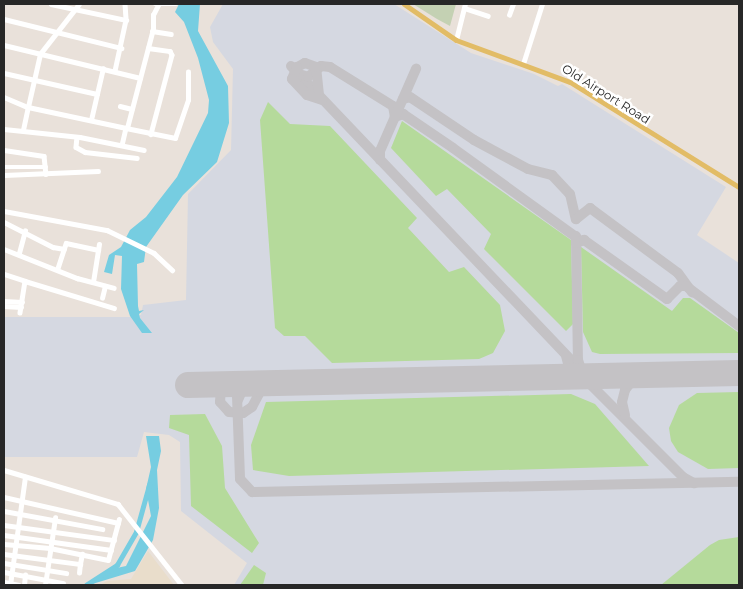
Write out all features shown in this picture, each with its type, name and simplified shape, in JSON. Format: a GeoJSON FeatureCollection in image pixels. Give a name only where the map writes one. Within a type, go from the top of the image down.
{"type":"FeatureCollection","features":[{"type":"Feature","properties":{"kind":"main road","name":"Old Airport Road"},"geometry":{"type":"LineString","coordinates":[[404,4],[456,40],[570,82],[739,187]]}},
{"type":"Feature","properties":{"kind":"street"},"geometry":{"type":"LineString","coordinates":[[51,4],[126,20]]}},
{"type":"Feature","properties":{"kind":"street"},"geometry":{"type":"LineString","coordinates":[[23,130],[40,54],[56,30],[79,4]]}},
{"type":"Feature","properties":{"kind":"street"},"geometry":{"type":"LineString","coordinates":[[115,71],[126,20],[125,4]]}},
{"type":"Feature","properties":{"kind":"street"},"geometry":{"type":"LineString","coordinates":[[122,145],[148,48],[153,15],[157,5],[176,4]]}},
{"type":"Feature","properties":{"kind":"street"},"geometry":{"type":"LineString","coordinates":[[509,15],[513,4]]}},
{"type":"Feature","properties":{"kind":"street"},"geometry":{"type":"LineString","coordinates":[[523,64],[542,4]]}},
{"type":"Feature","properties":{"kind":"street"},"geometry":{"type":"LineString","coordinates":[[456,40],[465,6],[488,16]]}},
{"type":"Feature","properties":{"kind":"street"},"geometry":{"type":"LineString","coordinates":[[4,19],[56,30],[121,48]]}},
{"type":"Feature","properties":{"kind":"street"},"geometry":{"type":"LineString","coordinates":[[152,31],[171,34]]}},
{"type":"Feature","properties":{"kind":"street"},"geometry":{"type":"LineString","coordinates":[[4,45],[140,78]]}},
{"type":"Feature","properties":{"kind":"street"},"geometry":{"type":"LineString","coordinates":[[148,48],[170,51],[172,55],[151,134]]}},
{"type":"Feature","properties":{"kind":"street"},"geometry":{"type":"LineString","coordinates":[[91,120],[103,69]]}},
{"type":"Feature","properties":{"kind":"street"},"geometry":{"type":"LineString","coordinates":[[4,97],[28,107],[175,138],[188,100],[188,72]]}},
{"type":"Feature","properties":{"kind":"street"},"geometry":{"type":"LineString","coordinates":[[4,73],[97,94]]}},
{"type":"Feature","properties":{"kind":"street"},"geometry":{"type":"LineString","coordinates":[[120,106],[132,109]]}},
{"type":"Feature","properties":{"kind":"street"},"geometry":{"type":"LineString","coordinates":[[4,129],[77,137],[144,150]]}},
{"type":"Feature","properties":{"kind":"street"},"geometry":{"type":"LineString","coordinates":[[77,137],[76,147],[85,152],[137,158]]}},
{"type":"Feature","properties":{"kind":"street"},"geometry":{"type":"LineString","coordinates":[[4,150],[44,156],[46,174]]}},
{"type":"Feature","properties":{"kind":"street"},"geometry":{"type":"LineString","coordinates":[[4,167],[46,167]]}},
{"type":"Feature","properties":{"kind":"street"},"geometry":{"type":"LineString","coordinates":[[4,175],[98,171]]}},
{"type":"Feature","properties":{"kind":"street"},"geometry":{"type":"LineString","coordinates":[[4,211],[107,230],[154,253],[172,270]]}},
{"type":"Feature","properties":{"kind":"street"},"geometry":{"type":"LineString","coordinates":[[4,222],[25,231],[53,247],[64,248]]}},
{"type":"Feature","properties":{"kind":"street"},"geometry":{"type":"LineString","coordinates":[[18,253],[25,231]]}},
{"type":"Feature","properties":{"kind":"street"},"geometry":{"type":"LineString","coordinates":[[57,270],[66,243],[98,250]]}},
{"type":"Feature","properties":{"kind":"street"},"geometry":{"type":"LineString","coordinates":[[94,282],[99,244]]}},
{"type":"Feature","properties":{"kind":"street"},"geometry":{"type":"LineString","coordinates":[[4,249],[57,270],[114,288]]}},
{"type":"Feature","properties":{"kind":"street"},"geometry":{"type":"LineString","coordinates":[[4,274],[114,308]]}},
{"type":"Feature","properties":{"kind":"street"},"geometry":{"type":"LineString","coordinates":[[20,314],[25,282]]}},
{"type":"Feature","properties":{"kind":"street"},"geometry":{"type":"LineString","coordinates":[[102,298],[105,286]]}},
{"type":"Feature","properties":{"kind":"street"},"geometry":{"type":"LineString","coordinates":[[4,301],[21,304]]}},
{"type":"Feature","properties":{"kind":"street"},"geometry":{"type":"LineString","coordinates":[[4,306],[21,304]]}},
{"type":"Feature","properties":{"kind":"street"},"geometry":{"type":"LineString","coordinates":[[4,470],[118,504],[182,585]]}},
{"type":"Feature","properties":{"kind":"street"},"geometry":{"type":"LineString","coordinates":[[10,584],[25,477]]}},
{"type":"Feature","properties":{"kind":"street"},"geometry":{"type":"LineString","coordinates":[[4,497],[119,521],[108,560],[50,548],[4,544]]}},
{"type":"Feature","properties":{"kind":"street"},"geometry":{"type":"LineString","coordinates":[[4,511],[56,518],[102,529]]}},
{"type":"Feature","properties":{"kind":"street"},"geometry":{"type":"LineString","coordinates":[[46,582],[56,518]]}},
{"type":"Feature","properties":{"kind":"street"},"geometry":{"type":"LineString","coordinates":[[4,525],[53,530],[114,540]]}},
{"type":"Feature","properties":{"kind":"street"},"geometry":{"type":"LineString","coordinates":[[4,535],[52,540],[111,550]]}},
{"type":"Feature","properties":{"kind":"street"},"geometry":{"type":"LineString","coordinates":[[78,573],[85,545]]}},
{"type":"Feature","properties":{"kind":"street"},"geometry":{"type":"LineString","coordinates":[[4,554],[80,564]]}},
{"type":"Feature","properties":{"kind":"street"},"geometry":{"type":"LineString","coordinates":[[4,563],[66,573]]}},
{"type":"Feature","properties":{"kind":"street"},"geometry":{"type":"LineString","coordinates":[[24,585],[28,566]]}},
{"type":"Feature","properties":{"kind":"street"},"geometry":{"type":"LineString","coordinates":[[4,572],[26,575],[46,582],[63,583]]}},
{"type":"Feature","properties":{"kind":"street"},"geometry":{"type":"LineString","coordinates":[[37,585],[38,578]]}},
{"type":"Feature","properties":{"kind":"street"},"geometry":{"type":"LineString","coordinates":[[4,582],[19,585]]}},
{"type":"Feature","properties":{"kind":"shaded area"},"geometry":{"type":"Polygon","coordinates":[[[223,4],[394,4],[471,53],[534,74],[558,86],[562,84],[726,187],[697,235],[739,263],[739,585],[234,585],[247,563],[181,511],[180,442],[169,435],[144,432],[137,457],[4,457],[4,317],[131,317],[141,315],[143,305],[186,300],[188,194],[231,150],[233,69],[213,42],[210,27],[223,4]]]}},
{"type":"Feature","properties":{"kind":"shaded area"},"geometry":{"type":"Polygon","coordinates":[[[148,551],[174,585],[100,585],[107,581],[131,579],[148,551]]]}},
{"type":"Feature","properties":{"kind":"green space"},"geometry":{"type":"Polygon","coordinates":[[[413,4],[456,4],[450,26],[437,19],[413,4]]]}},
{"type":"Feature","properties":{"kind":"green space"},"geometry":{"type":"Polygon","coordinates":[[[268,102],[290,124],[330,126],[417,218],[408,228],[449,272],[464,267],[500,305],[505,331],[493,353],[479,359],[332,363],[305,336],[284,336],[275,328],[260,120],[268,102]]]}},
{"type":"Feature","properties":{"kind":"green space"},"geometry":{"type":"Polygon","coordinates":[[[402,121],[571,240],[573,324],[566,331],[484,249],[491,234],[447,189],[436,196],[391,148],[402,121]]]}},
{"type":"Feature","properties":{"kind":"green space"},"geometry":{"type":"Polygon","coordinates":[[[581,247],[672,311],[683,298],[690,298],[739,333],[739,353],[600,354],[592,352],[583,332],[581,247]]]}},
{"type":"Feature","properties":{"kind":"green space"},"geometry":{"type":"Polygon","coordinates":[[[739,392],[739,468],[708,469],[678,452],[671,441],[669,428],[679,405],[697,393],[739,392]]]}},
{"type":"Feature","properties":{"kind":"green space"},"geometry":{"type":"Polygon","coordinates":[[[571,394],[595,404],[649,466],[289,476],[253,470],[251,445],[266,402],[571,394]]]}},
{"type":"Feature","properties":{"kind":"green space"},"geometry":{"type":"Polygon","coordinates":[[[205,414],[222,446],[225,488],[259,543],[252,553],[191,506],[189,435],[169,428],[170,415],[205,414]]]}},
{"type":"Feature","properties":{"kind":"green space"},"geometry":{"type":"Polygon","coordinates":[[[739,537],[739,585],[661,585],[710,545],[719,540],[739,537]]]}},
{"type":"Feature","properties":{"kind":"green space"},"geometry":{"type":"Polygon","coordinates":[[[254,565],[266,573],[263,585],[240,585],[254,565]]]}},
{"type":"Feature","properties":{"kind":"water"},"geometry":{"type":"Polygon","coordinates":[[[179,4],[200,4],[198,31],[228,86],[229,123],[217,162],[183,195],[146,247],[144,262],[137,264],[138,306],[139,311],[144,310],[139,314],[152,333],[142,333],[130,316],[121,289],[122,256],[115,255],[112,274],[104,272],[109,255],[121,247],[130,230],[146,217],[177,177],[208,113],[209,100],[198,58],[184,22],[175,12],[179,4]]]}},
{"type":"Feature","properties":{"kind":"water"},"geometry":{"type":"Polygon","coordinates":[[[146,436],[159,436],[161,451],[157,470],[159,508],[153,540],[135,571],[89,585],[112,569],[126,566],[151,516],[146,489],[151,467],[146,436]]]}},
{"type":"Feature","properties":{"kind":"waterway"},"geometry":{"type":"LineString","coordinates":[[86,585],[117,565],[136,532],[149,485]]}},
{"type":"Feature","properties":{"kind":"taxiway"},"geometry":{"type":"LineString","coordinates":[[319,95],[316,67],[305,63],[297,67],[292,79],[307,95],[322,100]]}},
{"type":"Feature","properties":{"kind":"taxiway"},"geometry":{"type":"LineString","coordinates":[[291,66],[577,366],[594,377]]}},
{"type":"Feature","properties":{"kind":"taxiway"},"geometry":{"type":"LineString","coordinates":[[299,74],[308,77],[321,66],[330,67],[393,106],[395,117],[403,114],[576,237]]}},
{"type":"Feature","properties":{"kind":"taxiway"},"geometry":{"type":"LineString","coordinates":[[380,160],[380,151],[416,69]]}},
{"type":"Feature","properties":{"kind":"taxiway"},"geometry":{"type":"LineString","coordinates":[[403,99],[410,97],[474,140],[528,169],[552,175],[570,194],[576,219],[590,208],[678,273],[692,292]]}},
{"type":"Feature","properties":{"kind":"taxiway"},"geometry":{"type":"LineString","coordinates":[[576,236],[578,360],[581,369]]}},
{"type":"Feature","properties":{"kind":"taxiway"},"geometry":{"type":"LineString","coordinates":[[576,243],[584,240],[667,299],[680,286],[686,286],[739,326]]}},
{"type":"Feature","properties":{"kind":"taxiway"},"geometry":{"type":"LineString","coordinates":[[556,378],[569,367],[566,356]]}},
{"type":"Feature","properties":{"kind":"taxiway"},"geometry":{"type":"LineString","coordinates":[[625,415],[622,402],[625,390],[634,378],[641,376]]}},
{"type":"Feature","properties":{"kind":"taxiway"},"geometry":{"type":"LineString","coordinates":[[274,383],[231,378],[221,388],[220,402],[229,412],[243,413],[252,407],[261,390],[277,383]]}},
{"type":"Feature","properties":{"kind":"taxiway"},"geometry":{"type":"LineString","coordinates":[[584,378],[683,477],[694,483]]}},
{"type":"Feature","properties":{"kind":"taxiway"},"geometry":{"type":"LineString","coordinates":[[223,384],[232,388],[237,396],[240,479],[252,492],[739,482]]}},
{"type":"Feature","properties":{"kind":"taxiway"},"geometry":{"type":"LineString","coordinates":[[238,400],[243,389],[252,384]]}},
{"type":"Feature","properties":{"kind":"runway"},"geometry":{"type":"LineString","coordinates":[[188,385],[739,373]]}}]}
